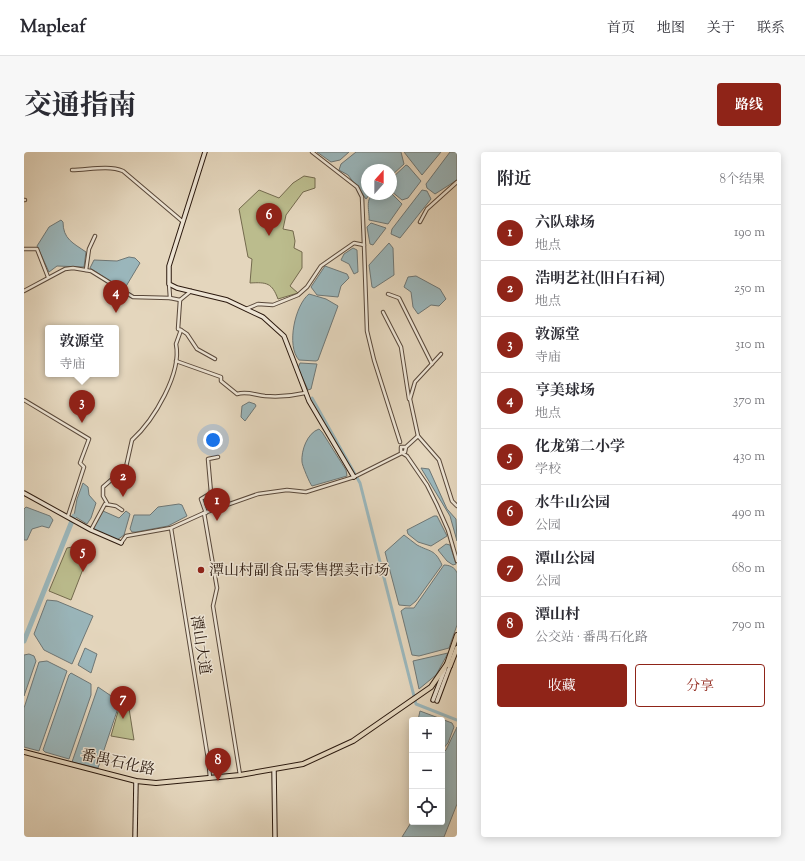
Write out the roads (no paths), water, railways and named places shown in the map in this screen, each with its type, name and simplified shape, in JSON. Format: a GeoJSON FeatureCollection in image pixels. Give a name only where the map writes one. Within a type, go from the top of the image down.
{"type":"FeatureCollection","features":[{"type":"Feature","properties":{"kind":"main road"},"geometry":{"type":"LineString","coordinates":[[449,665],[457,635]]}},
{"type":"Feature","properties":{"kind":"main road"},"geometry":{"type":"LineString","coordinates":[[449,665],[457,648]]}},
{"type":"Feature","properties":{"kind":"main road","name":"番禺石化路"},"geometry":{"type":"LineString","coordinates":[[24,752],[136,781],[172,783],[274,770],[303,764],[353,741],[431,687],[449,665]]}},
{"type":"Feature","properties":{"kind":"street"},"geometry":{"type":"LineString","coordinates":[[170,298],[169,266],[182,221],[202,166],[205,152]]}},
{"type":"Feature","properties":{"kind":"street"},"geometry":{"type":"LineString","coordinates":[[312,152],[357,186],[362,197],[367,331],[374,360],[400,442],[400,449],[402,453],[407,456],[427,485],[448,530],[457,561]]}},
{"type":"Feature","properties":{"kind":"street"},"geometry":{"type":"LineString","coordinates":[[72,170],[107,168],[121,170],[182,221]]}},
{"type":"Feature","properties":{"kind":"street"},"geometry":{"type":"LineString","coordinates":[[420,222],[426,209],[457,182]]}},
{"type":"Feature","properties":{"kind":"street"},"geometry":{"type":"LineString","coordinates":[[86,270],[89,249],[95,236]]}},
{"type":"Feature","properties":{"kind":"street"},"geometry":{"type":"LineString","coordinates":[[246,309],[258,304],[273,304],[298,294],[307,287],[321,266],[330,258],[354,242],[364,245]]}},
{"type":"Feature","properties":{"kind":"street"},"geometry":{"type":"LineString","coordinates":[[24,250],[37,249],[48,277]]}},
{"type":"Feature","properties":{"kind":"street"},"geometry":{"type":"LineString","coordinates":[[24,291],[65,269],[92,271],[133,297],[170,298],[180,300],[192,291]]}},
{"type":"Feature","properties":{"kind":"street"},"geometry":{"type":"LineString","coordinates":[[169,284],[227,300],[263,317],[284,336],[308,401],[354,477]]}},
{"type":"Feature","properties":{"kind":"street"},"geometry":{"type":"LineString","coordinates":[[388,294],[399,298],[432,364]]}},
{"type":"Feature","properties":{"kind":"street"},"geometry":{"type":"LineString","coordinates":[[180,300],[178,329],[188,334],[197,349],[215,359]]}},
{"type":"Feature","properties":{"kind":"street"},"geometry":{"type":"LineString","coordinates":[[383,312],[401,347],[418,436],[439,460],[452,501],[457,506]]}},
{"type":"Feature","properties":{"kind":"street"},"geometry":{"type":"LineString","coordinates":[[122,510],[107,503],[103,496],[104,487],[126,467],[132,440],[138,436],[160,406],[176,361],[178,351],[176,344],[181,330]]}},
{"type":"Feature","properties":{"kind":"street"},"geometry":{"type":"LineString","coordinates":[[410,399],[415,382],[441,354]]}},
{"type":"Feature","properties":{"kind":"street"},"geometry":{"type":"LineString","coordinates":[[176,361],[221,377],[221,381],[237,394],[242,392],[263,396],[283,396],[305,393]]}},
{"type":"Feature","properties":{"kind":"street"},"geometry":{"type":"LineString","coordinates":[[24,400],[89,439],[80,463],[84,467],[70,517]]}},
{"type":"Feature","properties":{"kind":"street"},"geometry":{"type":"LineString","coordinates":[[24,493],[70,517],[91,530],[121,543],[126,536],[171,528],[205,513],[258,494],[287,490],[306,492],[354,477],[397,454],[402,453],[418,436]]}},
{"type":"Feature","properties":{"kind":"street"},"geometry":{"type":"LineString","coordinates":[[400,442],[406,448],[407,456]]}},
{"type":"Feature","properties":{"kind":"street"},"geometry":{"type":"LineString","coordinates":[[397,454],[400,449],[406,448]]}},
{"type":"Feature","properties":{"kind":"street"},"geometry":{"type":"LineString","coordinates":[[218,457],[208,459],[211,493],[201,499],[205,513],[217,588],[213,606],[240,775]]}},
{"type":"Feature","properties":{"kind":"street"},"geometry":{"type":"LineString","coordinates":[[91,530],[107,503]]}},
{"type":"Feature","properties":{"kind":"street","name":"潭山大道"},"geometry":{"type":"LineString","coordinates":[[171,528],[210,778]]}},
{"type":"Feature","properties":{"kind":"street"},"geometry":{"type":"LineString","coordinates":[[435,700],[449,665]]}},
{"type":"Feature","properties":{"kind":"street"},"geometry":{"type":"LineString","coordinates":[[274,770],[275,837]]}},
{"type":"Feature","properties":{"kind":"street"},"geometry":{"type":"LineString","coordinates":[[135,837],[136,781]]}},
{"type":"Feature","properties":{"kind":"water"},"geometry":{"type":"Polygon","coordinates":[[[317,152],[349,152],[340,160],[331,162],[317,152]]]}},
{"type":"Feature","properties":{"kind":"water"},"geometry":{"type":"Polygon","coordinates":[[[356,152],[401,152],[404,164],[397,170],[397,164],[361,164],[361,192],[348,175],[339,170],[341,164],[356,152]]]}},
{"type":"Feature","properties":{"kind":"water"},"geometry":{"type":"Polygon","coordinates":[[[404,152],[441,152],[422,175],[404,152]]]}},
{"type":"Feature","properties":{"kind":"water"},"geometry":{"type":"Polygon","coordinates":[[[450,152],[457,152],[457,180],[435,194],[427,188],[426,184],[450,152]]]}},
{"type":"Feature","properties":{"kind":"water"},"geometry":{"type":"Polygon","coordinates":[[[406,165],[421,181],[408,198],[402,200],[397,196],[397,173],[406,165]]]}},
{"type":"Feature","properties":{"kind":"water"},"geometry":{"type":"Polygon","coordinates":[[[422,190],[427,191],[431,199],[400,238],[391,234],[392,229],[422,190]]]}},
{"type":"Feature","properties":{"kind":"water"},"geometry":{"type":"Polygon","coordinates":[[[397,199],[402,204],[388,224],[369,220],[370,200],[397,199]]]}},
{"type":"Feature","properties":{"kind":"water"},"geometry":{"type":"Polygon","coordinates":[[[61,220],[63,222],[63,228],[67,237],[86,252],[84,267],[57,266],[49,272],[37,246],[49,227],[61,220]]]}},
{"type":"Feature","properties":{"kind":"water"},"geometry":{"type":"Polygon","coordinates":[[[371,223],[386,228],[373,245],[370,244],[367,227],[371,223]]]}},
{"type":"Feature","properties":{"kind":"water"},"geometry":{"type":"Polygon","coordinates":[[[389,243],[393,248],[394,275],[374,288],[372,287],[369,265],[389,243]]]}},
{"type":"Feature","properties":{"kind":"water"},"geometry":{"type":"Polygon","coordinates":[[[353,248],[357,250],[358,272],[354,274],[349,264],[341,260],[344,254],[353,248]]]}},
{"type":"Feature","properties":{"kind":"water"},"geometry":{"type":"Polygon","coordinates":[[[129,257],[135,258],[140,263],[125,288],[122,289],[90,268],[94,260],[117,261],[129,257]]]}},
{"type":"Feature","properties":{"kind":"water"},"geometry":{"type":"Polygon","coordinates":[[[325,266],[347,274],[349,278],[341,286],[338,297],[317,295],[311,287],[325,266]]]}},
{"type":"Feature","properties":{"kind":"water"},"geometry":{"type":"Polygon","coordinates":[[[416,276],[440,289],[446,299],[439,306],[431,305],[418,314],[413,307],[411,292],[404,287],[408,277],[416,276]]]}},
{"type":"Feature","properties":{"kind":"water"},"geometry":{"type":"Polygon","coordinates":[[[309,294],[326,299],[338,306],[318,360],[316,361],[299,360],[295,354],[293,345],[296,316],[304,299],[309,294]]]}},
{"type":"Feature","properties":{"kind":"water"},"geometry":{"type":"Polygon","coordinates":[[[300,363],[317,364],[311,389],[308,390],[298,368],[300,363]]]}},
{"type":"Feature","properties":{"kind":"water"},"geometry":{"type":"Polygon","coordinates":[[[249,402],[255,404],[256,406],[245,421],[241,417],[242,406],[249,402]]]}},
{"type":"Feature","properties":{"kind":"water"},"geometry":{"type":"Polygon","coordinates":[[[319,429],[346,470],[347,476],[312,486],[303,467],[302,458],[308,438],[319,429]]]}},
{"type":"Feature","properties":{"kind":"water"},"geometry":{"type":"Polygon","coordinates":[[[421,468],[429,469],[447,509],[456,519],[457,541],[450,516],[421,468]]]}},
{"type":"Feature","properties":{"kind":"water"},"geometry":{"type":"Polygon","coordinates":[[[83,483],[88,487],[89,495],[96,503],[91,518],[87,524],[74,516],[77,499],[83,483]]]}},
{"type":"Feature","properties":{"kind":"water"},"geometry":{"type":"Polygon","coordinates":[[[179,504],[182,505],[187,516],[168,526],[136,532],[132,532],[130,529],[134,515],[150,515],[158,507],[179,504]]]}},
{"type":"Feature","properties":{"kind":"water"},"geometry":{"type":"Polygon","coordinates":[[[26,507],[50,516],[53,520],[49,528],[42,526],[32,529],[27,540],[24,540],[24,509],[26,507]]]}},
{"type":"Feature","properties":{"kind":"water"},"geometry":{"type":"Polygon","coordinates":[[[103,511],[119,518],[126,511],[130,514],[124,535],[117,540],[93,529],[103,511]]]}},
{"type":"Feature","properties":{"kind":"water"},"geometry":{"type":"Polygon","coordinates":[[[434,516],[437,516],[447,536],[431,546],[418,542],[408,534],[407,530],[434,516]]]}},
{"type":"Feature","properties":{"kind":"water"},"geometry":{"type":"Polygon","coordinates":[[[404,535],[417,545],[434,553],[442,565],[416,601],[410,606],[399,605],[385,552],[404,535]]]}},
{"type":"Feature","properties":{"kind":"water"},"geometry":{"type":"Polygon","coordinates":[[[446,544],[450,545],[456,564],[453,565],[447,561],[438,550],[446,544]]]}},
{"type":"Feature","properties":{"kind":"water"},"geometry":{"type":"Polygon","coordinates":[[[444,565],[452,567],[457,573],[457,625],[449,648],[419,656],[412,655],[401,611],[405,608],[414,608],[444,565]]]}},
{"type":"Feature","properties":{"kind":"water"},"geometry":{"type":"Polygon","coordinates":[[[47,600],[57,601],[93,616],[72,664],[44,650],[34,634],[47,600]]]}},
{"type":"Feature","properties":{"kind":"water"},"geometry":{"type":"Polygon","coordinates":[[[85,648],[97,654],[91,673],[78,665],[85,648]]]}},
{"type":"Feature","properties":{"kind":"water"},"geometry":{"type":"Polygon","coordinates":[[[448,653],[436,675],[419,689],[413,661],[448,653]]]}},
{"type":"Feature","properties":{"kind":"water"},"geometry":{"type":"Polygon","coordinates":[[[29,654],[34,656],[36,661],[24,696],[24,655],[29,654]]]}},
{"type":"Feature","properties":{"kind":"water"},"geometry":{"type":"Polygon","coordinates":[[[47,661],[67,671],[39,751],[24,747],[24,708],[39,662],[47,661]]]}},
{"type":"Feature","properties":{"kind":"water"},"geometry":{"type":"Polygon","coordinates":[[[71,673],[91,684],[91,695],[69,759],[45,752],[43,750],[71,673]]]}},
{"type":"Feature","properties":{"kind":"water"},"geometry":{"type":"Polygon","coordinates":[[[98,687],[120,702],[98,768],[72,762],[98,687]]]}},
{"type":"Feature","properties":{"kind":"water"},"geometry":{"type":"Polygon","coordinates":[[[420,711],[436,717],[419,717],[420,711]]]}},
{"type":"Feature","properties":{"kind":"water"},"geometry":{"type":"Polygon","coordinates":[[[445,720],[452,723],[454,727],[448,743],[445,746],[445,720]]]}},
{"type":"Feature","properties":{"kind":"water"},"geometry":{"type":"Polygon","coordinates":[[[457,727],[457,804],[444,837],[402,837],[410,825],[445,825],[446,750],[457,727]]]}},
{"type":"Feature","properties":{"kind":"waterway"},"geometry":{"type":"LineString","coordinates":[[312,398],[360,483],[416,704],[457,720]]}},
{"type":"Feature","properties":{"kind":"waterway"},"geometry":{"type":"LineString","coordinates":[[24,641],[74,516]]}},
{"type":"Feature","properties":{"kind":"place","name":"水牛山公园"},"geometry":{"type":"Point","coordinates":[269,236]}},
{"type":"Feature","properties":{"kind":"place","name":"亨美球场"},"geometry":{"type":"Point","coordinates":[116,313]}},
{"type":"Feature","properties":{"kind":"place","name":"敦源堂"},"geometry":{"type":"Point","coordinates":[82,423]}},
{"type":"Feature","properties":{"kind":"place","name":"浩明艺社(旧白石祠)"},"geometry":{"type":"Point","coordinates":[123,497]}},
{"type":"Feature","properties":{"kind":"place","name":"六队球场"},"geometry":{"type":"Point","coordinates":[217,521]}},
{"type":"Feature","properties":{"kind":"place","name":"潭山村副食品零售摆卖市场"},"geometry":{"type":"Point","coordinates":[201,570]}},
{"type":"Feature","properties":{"kind":"place","name":"化龙第二小学"},"geometry":{"type":"Point","coordinates":[83,572]}},
{"type":"Feature","properties":{"kind":"place","name":"潭山公园"},"geometry":{"type":"Point","coordinates":[123,719]}},
{"type":"Feature","properties":{"kind":"place","name":"潭山村"},"geometry":{"type":"Point","coordinates":[218,781]}}]}
